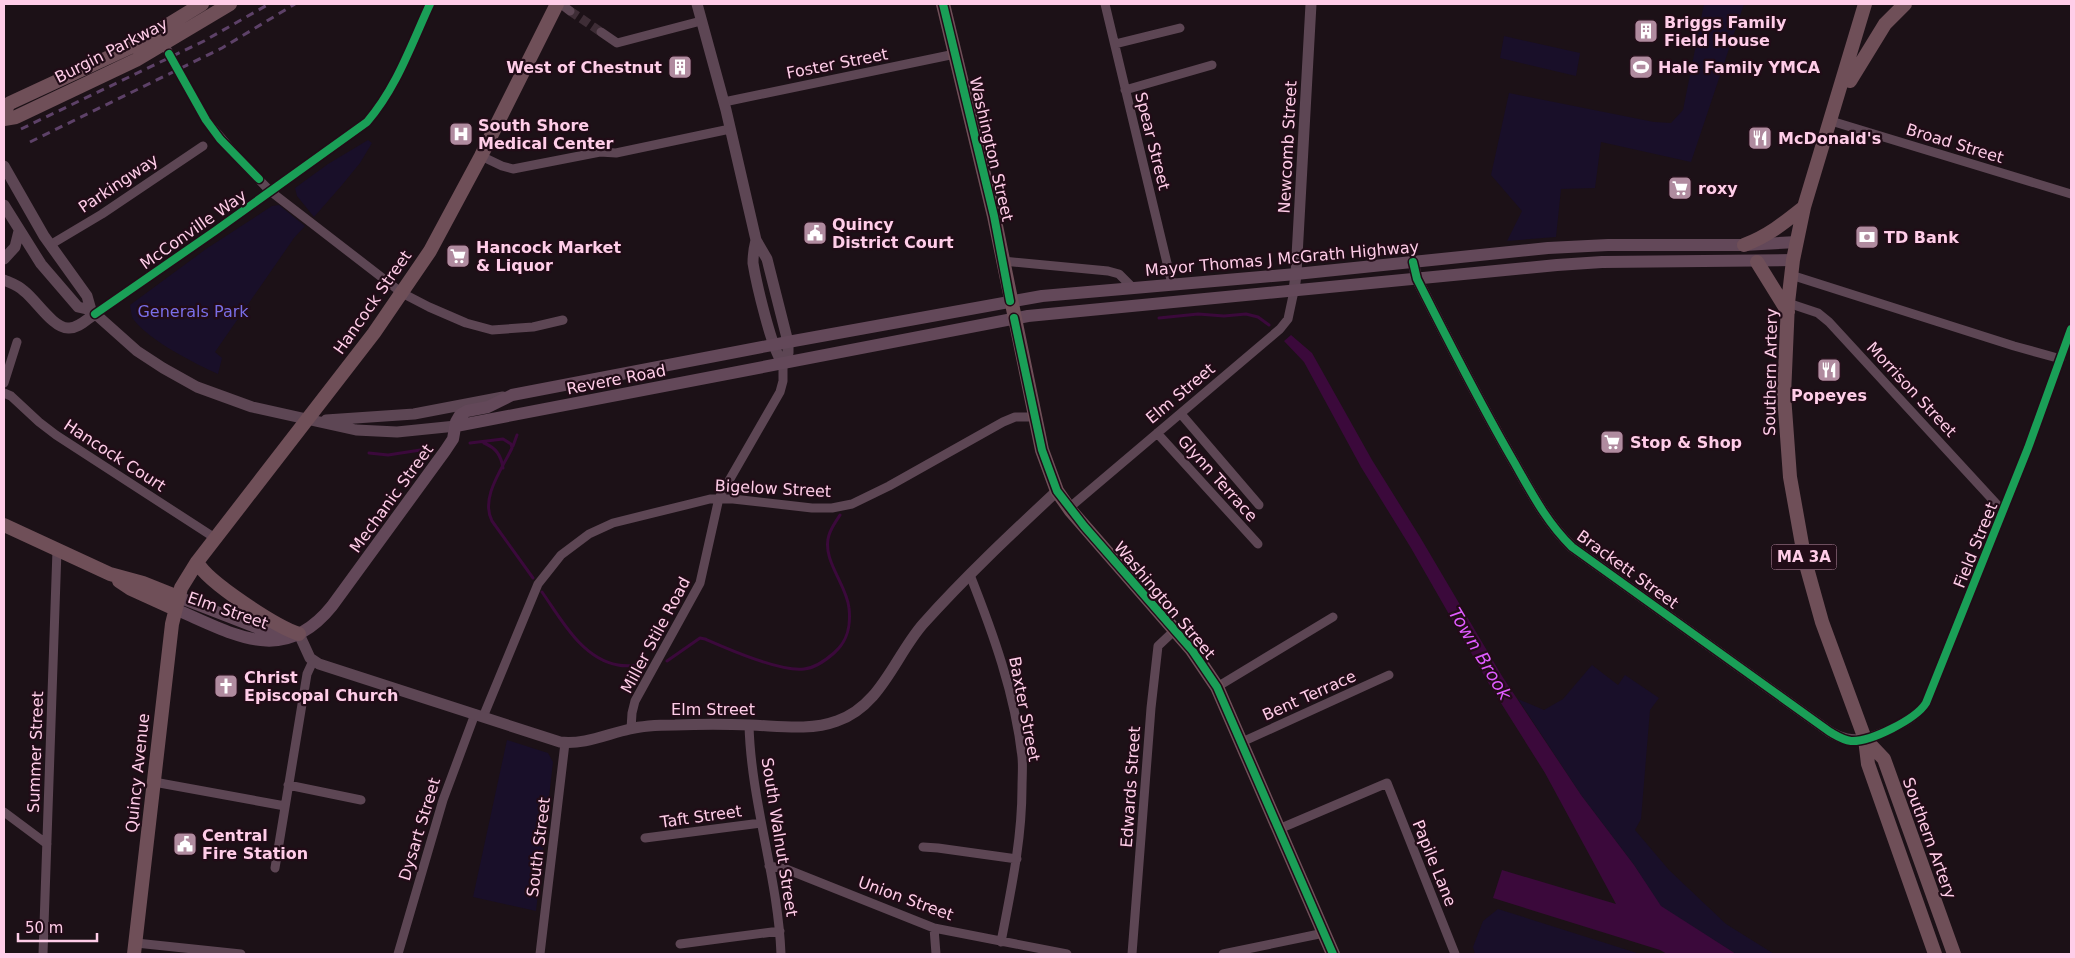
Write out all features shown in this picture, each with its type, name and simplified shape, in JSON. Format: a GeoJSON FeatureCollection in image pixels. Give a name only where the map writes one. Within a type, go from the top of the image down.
{"type":"FeatureCollection","features":[{"type":"Feature","properties":{"kind":"main road","name":"Burgin Parkway"},"geometry":{"type":"LineString","coordinates":[[4,110],[10,103],[136,45],[202,4]]}},
{"type":"Feature","properties":{"kind":"main road","name":"Burgin Parkway"},"geometry":{"type":"LineString","coordinates":[[4,118],[16,117],[167,49],[230,4]]}},
{"type":"Feature","properties":{"kind":"main road","name":"Hancock Street"},"geometry":{"type":"LineString","coordinates":[[177,603],[186,580],[214,538],[402,293],[438,238],[559,4]]}},
{"type":"Feature","properties":{"kind":"main road","name":"Washington Street"},"geometry":{"type":"LineString","coordinates":[[943,4],[1002,261],[1034,417],[1049,472],[1057,491],[1069,508],[1175,630],[1202,663],[1217,687],[1333,954]]}},
{"type":"Feature","properties":{"kind":"main road","name":"Southern Artery"},"geometry":{"type":"LineString","coordinates":[[1866,4],[1804,207],[1793,260],[1785,366],[1785,422],[1790,477],[1806,566],[1822,622],[1865,739],[1868,764],[1934,954]]}},
{"type":"Feature","properties":{"kind":"main road"},"geometry":{"type":"LineString","coordinates":[[1831,119],[1852,77],[1874,40],[1885,24],[1905,4]]}},
{"type":"Feature","properties":{"kind":"main road"},"geometry":{"type":"LineString","coordinates":[[1744,245],[1772,232],[1804,207]]}},
{"type":"Feature","properties":{"kind":"main road","name":"Mayor Thomas J McGrath Highway"},"geometry":{"type":"LineString","coordinates":[[773,345],[1042,296],[1296,274],[1579,246],[1744,245],[1797,242]]}},
{"type":"Feature","properties":{"kind":"main road","name":"Mayor Thomas J McGrath Highway"},"geometry":{"type":"LineString","coordinates":[[783,364],[1014,318],[1050,313],[1538,266],[1602,262],[1757,262],[1793,260]]}},
{"type":"Feature","properties":{"kind":"main road"},"geometry":{"type":"LineString","coordinates":[[1757,262],[1788,308]]}},
{"type":"Feature","properties":{"kind":"main road","name":"Revere Road"},"geometry":{"type":"LineString","coordinates":[[512,395],[773,345]]}},
{"type":"Feature","properties":{"kind":"main road","name":"Revere Road"},"geometry":{"type":"LineString","coordinates":[[456,426],[783,364]]}},
{"type":"Feature","properties":{"kind":"main road","name":"Mechanic Street"},"geometry":{"type":"LineString","coordinates":[[299,634],[315,624],[332,606],[446,451],[453,439],[458,418],[462,413],[488,407],[512,395]]}},
{"type":"Feature","properties":{"kind":"main road"},"geometry":{"type":"LineString","coordinates":[[4,526],[110,574],[143,583],[177,603]]}},
{"type":"Feature","properties":{"kind":"main road"},"geometry":{"type":"LineString","coordinates":[[197,562],[208,575],[263,616],[284,629],[299,634]]}},
{"type":"Feature","properties":{"kind":"main road","name":"Elm Street"},"geometry":{"type":"LineString","coordinates":[[177,603],[258,628],[287,634],[299,634]]}},
{"type":"Feature","properties":{"kind":"main road","name":"Quincy Avenue"},"geometry":{"type":"LineString","coordinates":[[135,948],[177,603]]}},
{"type":"Feature","properties":{"kind":"main road","name":"Southern Artery"},"geometry":{"type":"LineString","coordinates":[[1865,739],[1884,760],[1954,954]]}},
{"type":"Feature","properties":{"kind":"street","name":"McConville Way"},"geometry":{"type":"LineString","coordinates":[[93,312],[270,191],[361,126],[374,114],[393,86],[430,4]]}},
{"type":"Feature","properties":{"kind":"street"},"geometry":{"type":"LineString","coordinates":[[559,4],[570,11]]}},
{"type":"Feature","properties":{"kind":"street"},"geometry":{"type":"LineString","coordinates":[[697,4],[724,102],[756,240],[767,259],[788,342],[788,353],[783,364]]}},
{"type":"Feature","properties":{"kind":"street","name":"Spear Street"},"geometry":{"type":"LineString","coordinates":[[1105,4],[1172,284]]}},
{"type":"Feature","properties":{"kind":"street","name":"Newcomb Street"},"geometry":{"type":"LineString","coordinates":[[1294,291],[1311,4]]}},
{"type":"Feature","properties":{"kind":"street"},"geometry":{"type":"LineString","coordinates":[[601,32],[617,43],[701,21]]}},
{"type":"Feature","properties":{"kind":"street"},"geometry":{"type":"LineString","coordinates":[[1114,44],[1180,28]]}},
{"type":"Feature","properties":{"kind":"street"},"geometry":{"type":"LineString","coordinates":[[167,49],[206,120],[220,139],[270,191],[402,293],[429,308],[466,323],[492,330],[533,327],[563,320]]}},
{"type":"Feature","properties":{"kind":"street","name":"Foster Street"},"geometry":{"type":"LineString","coordinates":[[724,102],[955,54]]}},
{"type":"Feature","properties":{"kind":"street"},"geometry":{"type":"LineString","coordinates":[[1125,90],[1212,65]]}},
{"type":"Feature","properties":{"kind":"street","name":"Broad Street"},"geometry":{"type":"LineString","coordinates":[[1831,119],[2071,194]]}},
{"type":"Feature","properties":{"kind":"street"},"geometry":{"type":"LineString","coordinates":[[481,156],[513,169],[600,152],[616,153],[730,129]]}},
{"type":"Feature","properties":{"kind":"street","name":"Parkingway"},"geometry":{"type":"LineString","coordinates":[[50,246],[203,146]]}},
{"type":"Feature","properties":{"kind":"street"},"geometry":{"type":"LineString","coordinates":[[4,166],[37,226],[87,296],[93,312]]}},
{"type":"Feature","properties":{"kind":"street"},"geometry":{"type":"LineString","coordinates":[[4,205],[41,264],[78,308],[93,312],[137,351],[163,368],[197,386],[252,407],[345,428],[377,432],[416,431],[456,426]]}},
{"type":"Feature","properties":{"kind":"street"},"geometry":{"type":"LineString","coordinates":[[4,259],[15,247],[19,231]]}},
{"type":"Feature","properties":{"kind":"street"},"geometry":{"type":"LineString","coordinates":[[756,240],[753,255],[754,270],[773,345],[776,354],[783,364]]}},
{"type":"Feature","properties":{"kind":"street"},"geometry":{"type":"LineString","coordinates":[[1002,261],[1108,271],[1119,274],[1132,288]]}},
{"type":"Feature","properties":{"kind":"street","name":"Brackett Street"},"geometry":{"type":"LineString","coordinates":[[1413,262],[1417,279],[1497,433],[1544,512],[1560,535],[1572,547],[1830,732],[1842,739],[1853,741],[1865,739]]}},
{"type":"Feature","properties":{"kind":"street"},"geometry":{"type":"LineString","coordinates":[[1791,275],[2018,348],[2061,359]]}},
{"type":"Feature","properties":{"kind":"street"},"geometry":{"type":"LineString","coordinates":[[4,280],[14,283],[24,290],[60,327],[69,329],[78,326],[93,312]]}},
{"type":"Feature","properties":{"kind":"street","name":"Elm Street"},"geometry":{"type":"LineString","coordinates":[[1069,508],[1280,329],[1288,319],[1294,291]]}},
{"type":"Feature","properties":{"kind":"street","name":"Morrison Street"},"geometry":{"type":"LineString","coordinates":[[1788,308],[1818,313],[1830,322],[2003,511]]}},
{"type":"Feature","properties":{"kind":"street","name":"Field Street"},"geometry":{"type":"LineString","coordinates":[[1865,739],[1911,719],[1921,712],[1926,703],[2003,511],[2071,329]]}},
{"type":"Feature","properties":{"kind":"street"},"geometry":{"type":"LineString","coordinates":[[4,383],[17,342]]}},
{"type":"Feature","properties":{"kind":"street","name":"Miller Stile Road"},"geometry":{"type":"LineString","coordinates":[[631,729],[632,713],[636,701],[700,582],[719,498],[780,392],[783,381],[783,364]]}},
{"type":"Feature","properties":{"kind":"street","name":"Hancock Court"},"geometry":{"type":"LineString","coordinates":[[4,392],[56,434],[214,538]]}},
{"type":"Feature","properties":{"kind":"street","name":"Revere Road"},"geometry":{"type":"LineString","coordinates":[[306,420],[414,414],[512,395]]}},
{"type":"Feature","properties":{"kind":"street"},"geometry":{"type":"LineString","coordinates":[[1181,414],[1259,505]]}},
{"type":"Feature","properties":{"kind":"street","name":"Bigelow Street"},"geometry":{"type":"LineString","coordinates":[[479,716],[538,584],[547,570],[567,549],[581,538],[605,526],[697,501],[719,498],[812,508],[832,508],[852,504],[889,486],[1003,422],[1014,417],[1034,417]]}},
{"type":"Feature","properties":{"kind":"street","name":"Glynn Terrace"},"geometry":{"type":"LineString","coordinates":[[1157,433],[1258,544]]}},
{"type":"Feature","properties":{"kind":"street","name":"Elm Street"},"geometry":{"type":"LineString","coordinates":[[313,661],[554,741],[565,743],[581,742],[631,729],[652,726],[698,724],[820,726],[850,716],[873,697],[913,637],[970,575],[1057,491]]}},
{"type":"Feature","properties":{"kind":"street","name":"Summer Street"},"geometry":{"type":"LineString","coordinates":[[43,954],[57,550]]}},
{"type":"Feature","properties":{"kind":"street","name":"Baxter Street"},"geometry":{"type":"LineString","coordinates":[[970,575],[998,648],[1008,683],[1022,758],[1022,817],[1017,859],[1001,942]]}},
{"type":"Feature","properties":{"kind":"street"},"geometry":{"type":"LineString","coordinates":[[1217,687],[1333,617]]}},
{"type":"Feature","properties":{"kind":"street","name":"Edwards Street"},"geometry":{"type":"LineString","coordinates":[[1132,954],[1151,708],[1158,646],[1175,630]]}},
{"type":"Feature","properties":{"kind":"street"},"geometry":{"type":"LineString","coordinates":[[275,868],[307,674],[313,661],[299,634]]}},
{"type":"Feature","properties":{"kind":"street","name":"Bent Terrace"},"geometry":{"type":"LineString","coordinates":[[1242,742],[1389,675]]}},
{"type":"Feature","properties":{"kind":"street","name":"Dysart Street"},"geometry":{"type":"LineString","coordinates":[[398,954],[443,800],[479,716]]}},
{"type":"Feature","properties":{"kind":"street","name":"South Walnut Street"},"geometry":{"type":"LineString","coordinates":[[749,725],[761,823],[780,931],[780,954]]}},
{"type":"Feature","properties":{"kind":"street","name":"South Street"},"geometry":{"type":"LineString","coordinates":[[540,954],[565,743]]}},
{"type":"Feature","properties":{"kind":"street"},"geometry":{"type":"LineString","coordinates":[[154,782],[285,806]]}},
{"type":"Feature","properties":{"kind":"street","name":"Papile Lane"},"geometry":{"type":"LineString","coordinates":[[1279,829],[1387,783],[1455,954]]}},
{"type":"Feature","properties":{"kind":"street"},"geometry":{"type":"LineString","coordinates":[[288,785],[360,800]]}},
{"type":"Feature","properties":{"kind":"street"},"geometry":{"type":"LineString","coordinates":[[4,812],[47,844]]}},
{"type":"Feature","properties":{"kind":"street","name":"Taft Street"},"geometry":{"type":"LineString","coordinates":[[645,838],[761,823]]}},
{"type":"Feature","properties":{"kind":"street"},"geometry":{"type":"LineString","coordinates":[[924,847],[1017,859]]}},
{"type":"Feature","properties":{"kind":"street","name":"Union Street"},"geometry":{"type":"LineString","coordinates":[[768,866],[786,869],[934,928],[1067,954]]}},
{"type":"Feature","properties":{"kind":"street"},"geometry":{"type":"LineString","coordinates":[[934,928],[936,954]]}},
{"type":"Feature","properties":{"kind":"street"},"geometry":{"type":"LineString","coordinates":[[680,944],[780,931]]}},
{"type":"Feature","properties":{"kind":"street"},"geometry":{"type":"LineString","coordinates":[[1223,954],[1324,933]]}},
{"type":"Feature","properties":{"kind":"street"},"geometry":{"type":"LineString","coordinates":[[135,948],[241,954]]}},
{"type":"Feature","properties":{"kind":"green space"},"geometry":{"type":"Polygon","coordinates":[[[1704,4],[1744,4],[1691,162],[1601,142],[1595,188],[1561,189],[1556,237],[1507,241],[1522,211],[1491,175],[1509,93],[1654,122],[1671,123],[1683,110],[1704,4]]]}},
{"type":"Feature","properties":{"kind":"green space"},"geometry":{"type":"Polygon","coordinates":[[[1504,36],[1580,53],[1576,76],[1500,58],[1504,36]]]}},
{"type":"Feature","properties":{"kind":"green space"},"geometry":{"type":"Polygon","coordinates":[[[368,140],[372,143],[360,163],[314,217],[297,196],[295,188],[328,164],[368,140]]]}},
{"type":"Feature","properties":{"kind":"green space","name":"Generals Park"},"geometry":{"type":"Polygon","coordinates":[[[279,205],[305,226],[294,238],[215,352],[222,358],[218,374],[185,358],[150,336],[134,320],[130,305],[206,249],[272,206],[279,205]]]}},
{"type":"Feature","properties":{"kind":"green space"},"geometry":{"type":"Polygon","coordinates":[[[1592,665],[1618,685],[1625,675],[1659,698],[1650,710],[1641,819],[1635,830],[1669,870],[1726,924],[1774,954],[1736,954],[1661,907],[1634,865],[1581,795],[1518,699],[1544,710],[1563,699],[1592,665]]]}},
{"type":"Feature","properties":{"kind":"green space"},"geometry":{"type":"Polygon","coordinates":[[[507,740],[548,753],[553,762],[536,911],[473,897],[507,740]]]}},
{"type":"Feature","properties":{"kind":"green space"},"geometry":{"type":"Polygon","coordinates":[[[1498,909],[1640,954],[1475,954],[1473,947],[1483,921],[1498,909]]]}},
{"type":"Feature","properties":{"kind":"water"},"geometry":{"type":"Polygon","coordinates":[[[1291,335],[1312,353],[1372,460],[1502,676],[1581,795],[1634,865],[1661,906],[1736,954],[1667,954],[1660,950],[1493,898],[1502,870],[1616,904],[1545,773],[1489,684],[1411,548],[1361,467],[1304,362],[1284,341],[1291,335]]]}},
{"type":"Feature","properties":{"kind":"waterway","name":"Town Brook"},"geometry":{"type":"LineString","coordinates":[[1159,318],[1198,314],[1224,316],[1246,314],[1258,317],[1269,325]]}},
{"type":"Feature","properties":{"kind":"waterway"},"geometry":{"type":"LineString","coordinates":[[513,446],[517,435]]}},
{"type":"Feature","properties":{"kind":"waterway","name":"Town Brook"},"geometry":{"type":"LineString","coordinates":[[470,443],[503,439],[511,444],[512,448],[490,493],[489,512],[492,521],[533,578]]}},
{"type":"Feature","properties":{"kind":"waterway"},"geometry":{"type":"LineString","coordinates":[[484,443],[497,452],[503,468]]}},
{"type":"Feature","properties":{"kind":"waterway","name":"Town Brook"},"geometry":{"type":"LineString","coordinates":[[369,453],[388,455],[427,449]]}},
{"type":"Feature","properties":{"kind":"waterway","name":"Town Brook"},"geometry":{"type":"LineString","coordinates":[[667,661],[700,638],[754,659],[794,669],[812,667],[831,656],[843,643],[849,621],[847,599],[831,563],[827,544],[831,530],[840,515]]}},
{"type":"Feature","properties":{"kind":"waterway","name":"Town Brook"},"geometry":{"type":"LineString","coordinates":[[542,592],[574,636],[594,655],[618,665],[645,665]]}},
{"type":"Feature","properties":{"kind":"tunnel"},"geometry":{"type":"LineString","coordinates":[[570,11],[601,32]]}},
{"type":"Feature","properties":{"kind":"railway"},"geometry":{"type":"LineString","coordinates":[[21,129],[204,41],[269,4]]}},
{"type":"Feature","properties":{"kind":"railway"},"geometry":{"type":"LineString","coordinates":[[30,142],[222,48],[295,4]]}},
{"type":"Feature","properties":{"kind":"cycle path"},"geometry":{"type":"LineString","coordinates":[[95,314],[367,122],[387,95],[410,50],[430,4]]}},
{"type":"Feature","properties":{"kind":"cycle path"},"geometry":{"type":"LineString","coordinates":[[943,4],[994,216],[1010,301]]}},
{"type":"Feature","properties":{"kind":"cycle path"},"geometry":{"type":"LineString","coordinates":[[169,54],[206,120],[220,139],[259,179]]}},
{"type":"Feature","properties":{"kind":"cycle path"},"geometry":{"type":"LineString","coordinates":[[1413,262],[1417,279],[1488,417],[1540,507],[1563,538],[1572,547],[1830,732],[1851,741],[1881,734],[1913,716],[1926,703],[2028,448],[2071,329]]}},
{"type":"Feature","properties":{"kind":"cycle path"},"geometry":{"type":"LineString","coordinates":[[1014,318],[1042,450],[1057,491],[1084,526],[1192,650],[1217,687],[1333,954]]}},
{"type":"Feature","properties":{"kind":"place","name":"Briggs Family Field House"},"geometry":{"type":"Point","coordinates":[1646,31]}},
{"type":"Feature","properties":{"kind":"place","name":"West of Chestnut"},"geometry":{"type":"Point","coordinates":[680,67]}},
{"type":"Feature","properties":{"kind":"place","name":"Hale Family YMCA"},"geometry":{"type":"Point","coordinates":[1641,67]}},
{"type":"Feature","properties":{"kind":"place","name":"South Shore Medical Center"},"geometry":{"type":"Point","coordinates":[461,134]}},
{"type":"Feature","properties":{"kind":"place","name":"McDonald's"},"geometry":{"type":"Point","coordinates":[1760,138]}},
{"type":"Feature","properties":{"kind":"place","name":"roxy"},"geometry":{"type":"Point","coordinates":[1680,188]}},
{"type":"Feature","properties":{"kind":"place","name":"Quincy District Court"},"geometry":{"type":"Point","coordinates":[815,233]}},
{"type":"Feature","properties":{"kind":"place","name":"TD Bank"},"geometry":{"type":"Point","coordinates":[1867,237]}},
{"type":"Feature","properties":{"kind":"place","name":"Hancock Market & Liquor"},"geometry":{"type":"Point","coordinates":[458,256]}},
{"type":"Feature","properties":{"kind":"place","name":"Popeyes"},"geometry":{"type":"Point","coordinates":[1829,370]}},
{"type":"Feature","properties":{"kind":"place","name":"Stop & Shop"},"geometry":{"type":"Point","coordinates":[1612,442]}},
{"type":"Feature","properties":{"kind":"place","name":"Christ Episcopal Church"},"geometry":{"type":"Point","coordinates":[226,686]}},
{"type":"Feature","properties":{"kind":"place","name":"Central Fire Station"},"geometry":{"type":"Point","coordinates":[185,844]}}]}
